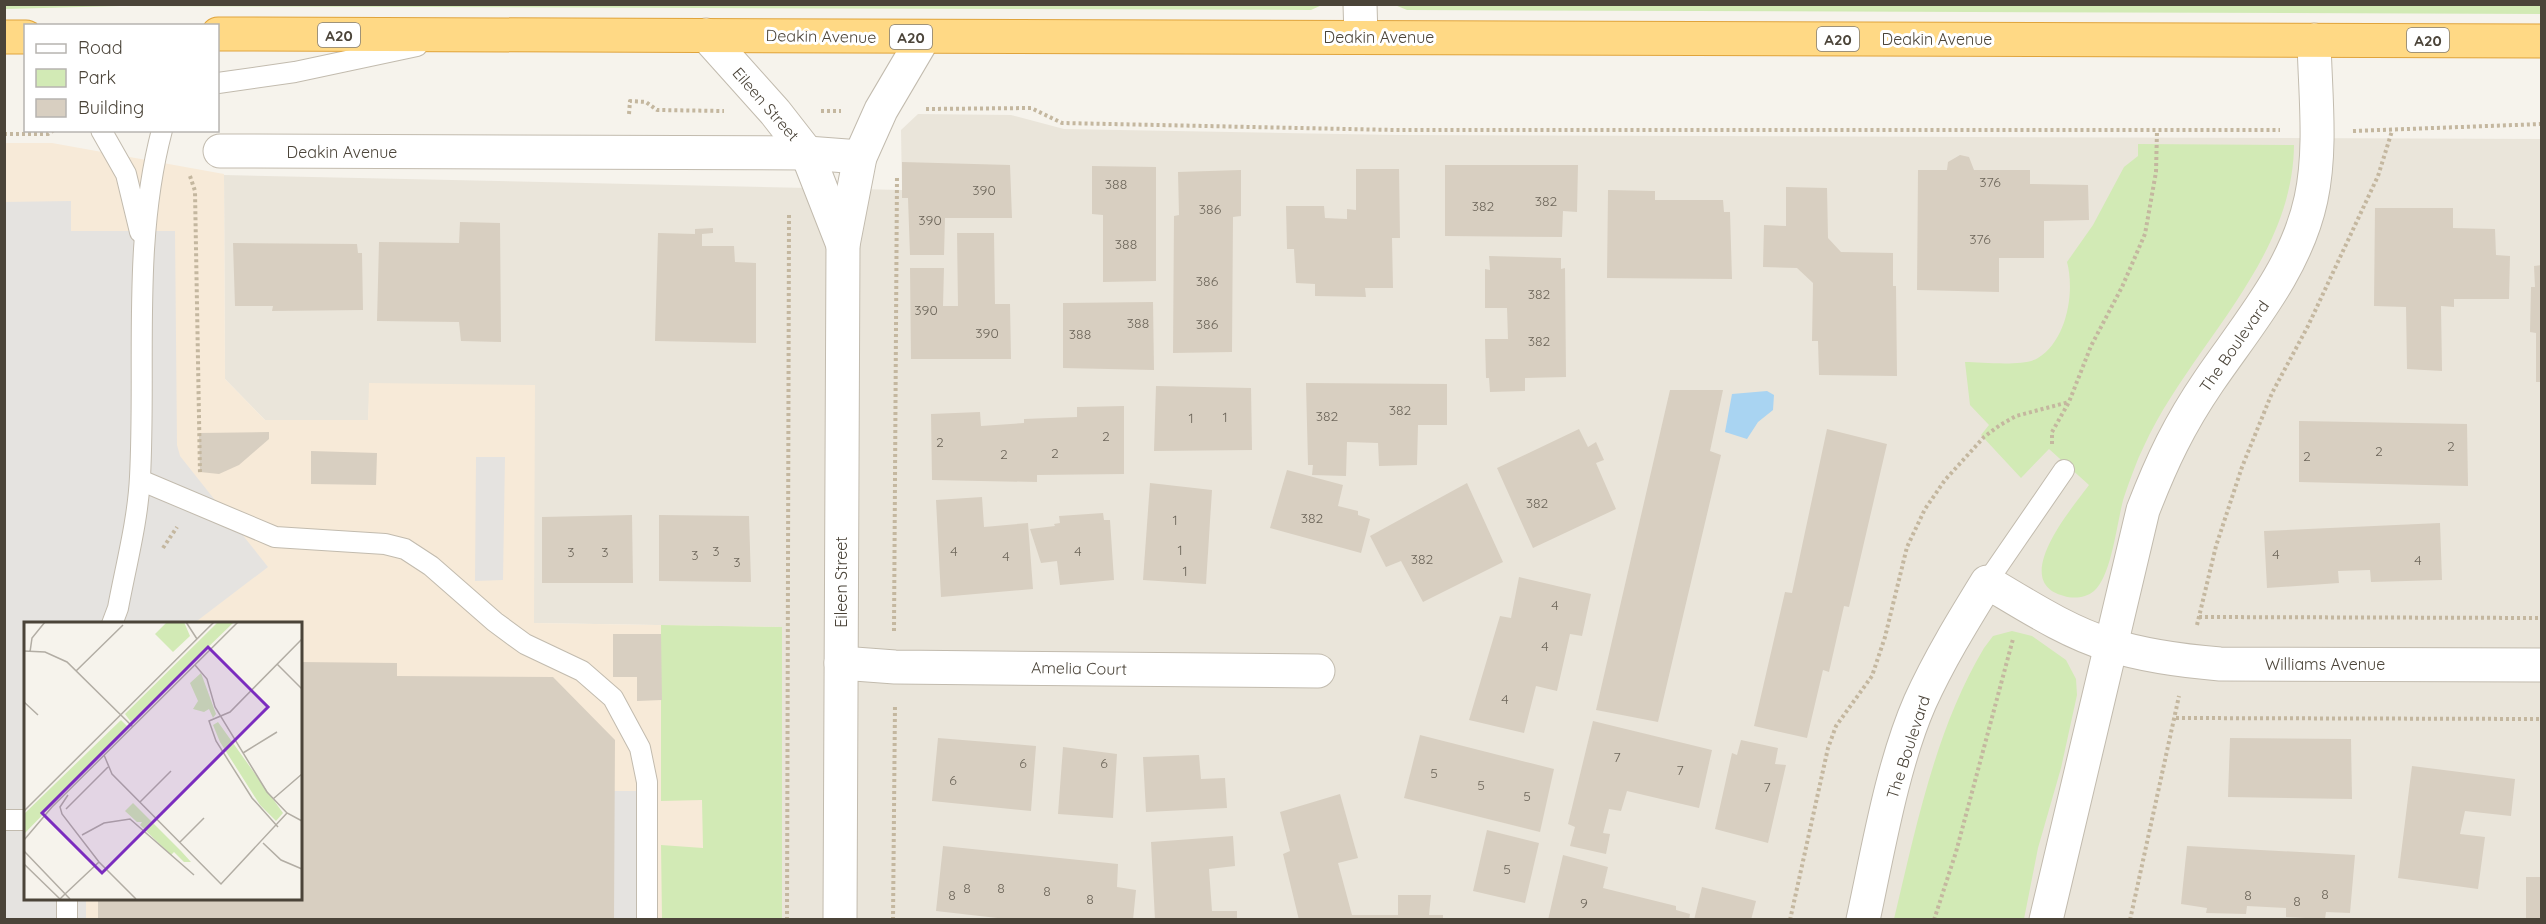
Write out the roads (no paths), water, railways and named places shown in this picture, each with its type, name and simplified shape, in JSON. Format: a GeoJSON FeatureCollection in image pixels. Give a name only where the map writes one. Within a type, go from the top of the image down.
{"type":"FeatureCollection","features":[{"type":"Feature","properties":{"kind":"highway","name":"Deakin Avenue"},"geometry":{"type":"LineString","coordinates":[[219,34],[2541,41]]}},
{"type":"Feature","properties":{"kind":"highway"},"geometry":{"type":"LineString","coordinates":[[4,37],[24,37]]}},
{"type":"Feature","properties":{"kind":"street"},"geometry":{"type":"LineString","coordinates":[[1360,4],[1361,37]]}},
{"type":"Feature","properties":{"kind":"street","name":"Eileen Street"},"geometry":{"type":"LineString","coordinates":[[705,35],[776,112],[807,153],[843,245]]}},
{"type":"Feature","properties":{"kind":"street","name":"Eileen Street"},"geometry":{"type":"LineString","coordinates":[[840,920],[843,245],[860,157],[881,110],[924,37]]}},
{"type":"Feature","properties":{"kind":"street","name":"The Boulevard"},"geometry":{"type":"LineString","coordinates":[[2046,920],[2143,510],[2164,455],[2210,380],[2251,325],[2275,286],[2296,244],[2311,201],[2316,169],[2314,40]]}},
{"type":"Feature","properties":{"kind":"street","name":"Deakin Avenue"},"geometry":{"type":"LineString","coordinates":[[220,151],[807,153],[860,157]]}},
{"type":"Feature","properties":{"kind":"street"},"geometry":{"type":"LineString","coordinates":[[1987,582],[2065,626],[2110,645]]}},
{"type":"Feature","properties":{"kind":"street","name":"The Boulevard"},"geometry":{"type":"LineString","coordinates":[[1863,920],[1892,789],[1919,704],[1949,644],[1987,582]]}},
{"type":"Feature","properties":{"kind":"street","name":"Williams Avenue"},"geometry":{"type":"LineString","coordinates":[[2110,645],[2186,661],[2220,664],[2541,665]]}},
{"type":"Feature","properties":{"kind":"street","name":"Amelia Court"},"geometry":{"type":"LineString","coordinates":[[841,663],[895,667],[1318,671]]}},
{"type":"Feature","properties":{"kind":"lane"},"geometry":{"type":"LineString","coordinates":[[219,82],[295,72],[461,36]]}},
{"type":"Feature","properties":{"kind":"lane"},"geometry":{"type":"LineString","coordinates":[[102,132],[126,174],[143,244]]}},
{"type":"Feature","properties":{"kind":"lane"},"geometry":{"type":"LineString","coordinates":[[113,622],[118,608],[140,480],[143,244],[154,161],[161,132]]}},
{"type":"Feature","properties":{"kind":"lane"},"geometry":{"type":"LineString","coordinates":[[1987,582],[2064,470]]}},
{"type":"Feature","properties":{"kind":"lane"},"geometry":{"type":"LineString","coordinates":[[140,480],[275,537],[385,544],[405,549],[431,566],[518,639],[582,671],[613,698],[640,748],[647,782],[646,920]]}},
{"type":"Feature","properties":{"kind":"lane"},"geometry":{"type":"LineString","coordinates":[[4,820],[24,820]]}},
{"type":"Feature","properties":{"kind":"lane"},"geometry":{"type":"LineString","coordinates":[[66,920],[67,900]]}},
{"type":"Feature","properties":{"kind":"water"},"geometry":{"type":"Polygon","coordinates":[[[1767,391],[1774,395],[1773,410],[1758,422],[1747,439],[1725,432],[1732,394],[1767,391]]]}}]}
